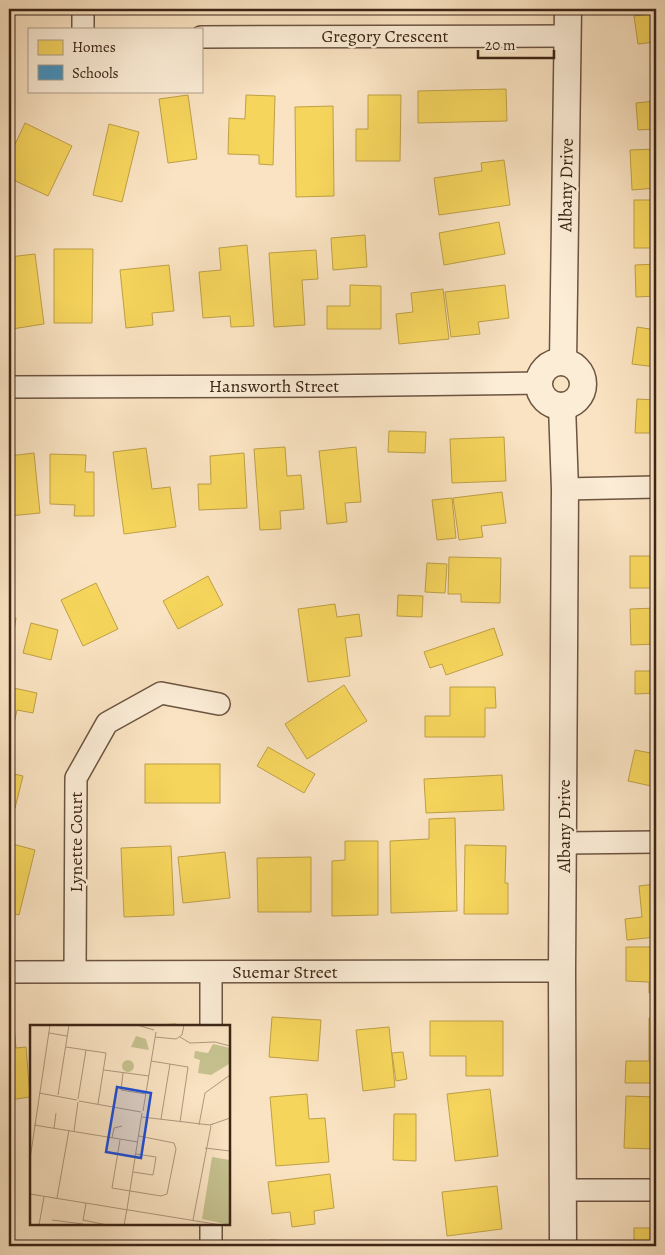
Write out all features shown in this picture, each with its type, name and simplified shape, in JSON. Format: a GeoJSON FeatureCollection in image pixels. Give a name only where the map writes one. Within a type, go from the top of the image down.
{"type":"FeatureCollection","features":[{"type":"Feature","properties":{"kind":"street"},"geometry":{"type":"LineString","coordinates":[[83,28],[84,9]]}},
{"type":"Feature","properties":{"kind":"street","name":"Albany Drive"},"geometry":{"type":"LineString","coordinates":[[563,362],[568,9]]}},
{"type":"Feature","properties":{"kind":"street","name":"Gregory Crescent"},"geometry":{"type":"LineString","coordinates":[[202,37],[568,36]]}},
{"type":"Feature","properties":{"kind":"street"},"geometry":{"type":"LineString","coordinates":[[556,362],[563,362],[570,363],[581,373],[583,388],[581,395],[576,400],[562,406],[548,401],[540,390],[540,383],[541,376],[550,365],[556,362]]}},
{"type":"Feature","properties":{"kind":"street","name":"Hansworth Street"},"geometry":{"type":"LineString","coordinates":[[9,387],[540,383]]}},
{"type":"Feature","properties":{"kind":"street","name":"Albany Drive"},"geometry":{"type":"LineString","coordinates":[[562,406],[565,489],[562,971],[563,1246]]}},
{"type":"Feature","properties":{"kind":"street"},"geometry":{"type":"LineString","coordinates":[[565,489],[656,487]]}},
{"type":"Feature","properties":{"kind":"street","name":"Lynette Court"},"geometry":{"type":"LineString","coordinates":[[75,971],[76,778],[107,724],[161,693],[219,704]]}},
{"type":"Feature","properties":{"kind":"street"},"geometry":{"type":"LineString","coordinates":[[564,843],[656,842]]}},
{"type":"Feature","properties":{"kind":"street","name":"Suemar Street"},"geometry":{"type":"LineString","coordinates":[[9,972],[562,971]]}},
{"type":"Feature","properties":{"kind":"street"},"geometry":{"type":"LineString","coordinates":[[211,973],[212,1025]]}},
{"type":"Feature","properties":{"kind":"street"},"geometry":{"type":"LineString","coordinates":[[564,1190],[656,1190]]}},
{"type":"Feature","properties":{"kind":"street"},"geometry":{"type":"LineString","coordinates":[[211,1225],[211,1246]]}},
{"type":"Feature","properties":{"kind":"building: Homes"},"geometry":{"type":"Polygon","coordinates":[[[656,13],[656,42],[638,44],[634,16],[656,13]]]}},
{"type":"Feature","properties":{"kind":"building: Homes"},"geometry":{"type":"Polygon","coordinates":[[[506,89],[507,121],[418,123],[418,91],[506,89]]]}},
{"type":"Feature","properties":{"kind":"building: Homes"},"geometry":{"type":"Polygon","coordinates":[[[188,95],[197,159],[168,163],[159,99],[188,95]]]}},
{"type":"Feature","properties":{"kind":"building: Homes"},"geometry":{"type":"Polygon","coordinates":[[[246,95],[275,96],[273,165],[259,164],[259,155],[228,154],[229,118],[245,119],[246,95]]]}},
{"type":"Feature","properties":{"kind":"building: Homes"},"geometry":{"type":"Polygon","coordinates":[[[368,95],[401,95],[400,161],[356,161],[356,129],[368,129],[368,95]]]}},
{"type":"Feature","properties":{"kind":"building: Homes"},"geometry":{"type":"Polygon","coordinates":[[[656,101],[656,129],[638,130],[636,103],[656,101]]]}},
{"type":"Feature","properties":{"kind":"building: Homes"},"geometry":{"type":"Polygon","coordinates":[[[333,106],[334,196],[296,197],[295,107],[333,106]]]}},
{"type":"Feature","properties":{"kind":"building: Homes"},"geometry":{"type":"Polygon","coordinates":[[[25,123],[72,146],[48,196],[9,178],[9,157],[25,123]]]}},
{"type":"Feature","properties":{"kind":"building: Homes"},"geometry":{"type":"Polygon","coordinates":[[[109,124],[139,132],[122,202],[93,195],[109,124]]]}},
{"type":"Feature","properties":{"kind":"building: Homes"},"geometry":{"type":"Polygon","coordinates":[[[656,149],[656,188],[632,190],[630,150],[656,149]]]}},
{"type":"Feature","properties":{"kind":"building: Homes"},"geometry":{"type":"Polygon","coordinates":[[[504,160],[510,205],[439,215],[434,178],[482,171],[481,163],[504,160]]]}},
{"type":"Feature","properties":{"kind":"building: Homes"},"geometry":{"type":"Polygon","coordinates":[[[634,200],[656,200],[656,248],[634,248],[634,200]]]}},
{"type":"Feature","properties":{"kind":"building: Homes"},"geometry":{"type":"Polygon","coordinates":[[[499,222],[505,254],[444,265],[439,233],[499,222]]]}},
{"type":"Feature","properties":{"kind":"building: Homes"},"geometry":{"type":"Polygon","coordinates":[[[365,235],[367,267],[333,270],[331,238],[365,235]]]}},
{"type":"Feature","properties":{"kind":"building: Homes"},"geometry":{"type":"Polygon","coordinates":[[[247,245],[254,326],[231,327],[230,316],[203,318],[199,272],[221,270],[219,248],[247,245]]]}},
{"type":"Feature","properties":{"kind":"building: Homes"},"geometry":{"type":"Polygon","coordinates":[[[54,249],[93,249],[92,323],[54,323],[54,249]]]}},
{"type":"Feature","properties":{"kind":"building: Homes"},"geometry":{"type":"Polygon","coordinates":[[[316,250],[318,279],[302,280],[305,325],[274,327],[269,253],[316,250]]]}},
{"type":"Feature","properties":{"kind":"building: Homes"},"geometry":{"type":"Polygon","coordinates":[[[35,254],[44,324],[12,329],[9,308],[9,257],[35,254]]]}},
{"type":"Feature","properties":{"kind":"building: Homes"},"geometry":{"type":"Polygon","coordinates":[[[656,264],[656,296],[636,297],[635,265],[656,264]]]}},
{"type":"Feature","properties":{"kind":"building: Homes"},"geometry":{"type":"Polygon","coordinates":[[[169,265],[174,311],[152,313],[153,325],[126,328],[120,270],[169,265]]]}},
{"type":"Feature","properties":{"kind":"building: Homes"},"geometry":{"type":"Polygon","coordinates":[[[350,285],[381,286],[381,329],[327,329],[327,306],[350,306],[350,285]]]}},
{"type":"Feature","properties":{"kind":"building: Homes"},"geometry":{"type":"Polygon","coordinates":[[[505,285],[509,318],[478,322],[480,334],[451,337],[445,292],[505,285]]]}},
{"type":"Feature","properties":{"kind":"building: Homes"},"geometry":{"type":"Polygon","coordinates":[[[443,289],[449,339],[399,344],[396,314],[413,312],[411,293],[443,289]]]}},
{"type":"Feature","properties":{"kind":"building: Homes"},"geometry":{"type":"Polygon","coordinates":[[[637,327],[656,330],[656,367],[632,364],[637,327]]]}},
{"type":"Feature","properties":{"kind":"building: Homes"},"geometry":{"type":"Polygon","coordinates":[[[637,399],[656,400],[656,433],[635,433],[637,399]]]}},
{"type":"Feature","properties":{"kind":"building: Homes"},"geometry":{"type":"Polygon","coordinates":[[[389,431],[426,432],[425,453],[388,452],[389,431]]]}},
{"type":"Feature","properties":{"kind":"building: Homes"},"geometry":{"type":"Polygon","coordinates":[[[504,437],[506,481],[452,483],[450,439],[504,437]]]}},
{"type":"Feature","properties":{"kind":"building: Homes"},"geometry":{"type":"Polygon","coordinates":[[[285,447],[287,476],[301,475],[304,509],[280,511],[281,529],[260,530],[254,449],[285,447]]]}},
{"type":"Feature","properties":{"kind":"building: Homes"},"geometry":{"type":"Polygon","coordinates":[[[356,447],[361,502],[345,503],[347,522],[327,524],[319,451],[356,447]]]}},
{"type":"Feature","properties":{"kind":"building: Homes"},"geometry":{"type":"Polygon","coordinates":[[[146,448],[152,489],[170,487],[176,527],[124,534],[113,452],[146,448]]]}},
{"type":"Feature","properties":{"kind":"building: Homes"},"geometry":{"type":"Polygon","coordinates":[[[34,453],[40,513],[9,516],[9,456],[34,453]]]}},
{"type":"Feature","properties":{"kind":"building: Homes"},"geometry":{"type":"Polygon","coordinates":[[[244,453],[247,508],[199,510],[198,484],[211,484],[210,456],[244,453]]]}},
{"type":"Feature","properties":{"kind":"building: Homes"},"geometry":{"type":"Polygon","coordinates":[[[50,454],[86,455],[85,472],[94,472],[94,516],[74,516],[75,505],[50,504],[50,454]]]}},
{"type":"Feature","properties":{"kind":"building: Homes"},"geometry":{"type":"Polygon","coordinates":[[[502,492],[506,523],[481,526],[483,537],[459,540],[453,498],[502,492]]]}},
{"type":"Feature","properties":{"kind":"building: Homes"},"geometry":{"type":"Polygon","coordinates":[[[452,498],[456,538],[437,540],[432,500],[452,498]]]}},
{"type":"Feature","properties":{"kind":"building: Homes"},"geometry":{"type":"Polygon","coordinates":[[[630,556],[656,556],[656,588],[630,588],[630,556]]]}},
{"type":"Feature","properties":{"kind":"building: Homes"},"geometry":{"type":"Polygon","coordinates":[[[449,557],[501,558],[500,603],[461,602],[461,594],[448,594],[449,557]]]}},
{"type":"Feature","properties":{"kind":"building: Homes"},"geometry":{"type":"Polygon","coordinates":[[[427,563],[447,564],[445,593],[425,592],[427,563]]]}},
{"type":"Feature","properties":{"kind":"building: Homes"},"geometry":{"type":"Polygon","coordinates":[[[208,576],[223,605],[178,629],[163,601],[208,576]]]}},
{"type":"Feature","properties":{"kind":"building: Homes"},"geometry":{"type":"Polygon","coordinates":[[[96,583],[118,629],[83,646],[61,600],[96,583]]]}},
{"type":"Feature","properties":{"kind":"building: Homes"},"geometry":{"type":"Polygon","coordinates":[[[398,595],[423,596],[422,617],[397,616],[398,595]]]}},
{"type":"Feature","properties":{"kind":"building: Homes"},"geometry":{"type":"Polygon","coordinates":[[[335,604],[337,617],[359,614],[362,636],[345,638],[350,676],[308,682],[298,609],[335,604]]]}},
{"type":"Feature","properties":{"kind":"building: Homes"},"geometry":{"type":"Polygon","coordinates":[[[656,608],[656,644],[631,645],[630,609],[656,608]]]}},
{"type":"Feature","properties":{"kind":"building: Homes"},"geometry":{"type":"Polygon","coordinates":[[[9,617],[16,618],[12,644],[9,644],[9,617]]]}},
{"type":"Feature","properties":{"kind":"building: Homes"},"geometry":{"type":"Polygon","coordinates":[[[31,623],[58,630],[51,660],[23,653],[31,623]]]}},
{"type":"Feature","properties":{"kind":"building: Homes"},"geometry":{"type":"Polygon","coordinates":[[[494,628],[503,655],[446,675],[442,664],[430,668],[424,652],[494,628]]]}},
{"type":"Feature","properties":{"kind":"building: Homes"},"geometry":{"type":"Polygon","coordinates":[[[635,671],[656,671],[656,693],[635,694],[635,671]]]}},
{"type":"Feature","properties":{"kind":"building: Homes"},"geometry":{"type":"Polygon","coordinates":[[[344,685],[367,721],[307,759],[285,724],[344,685]]]}},
{"type":"Feature","properties":{"kind":"building: Homes"},"geometry":{"type":"Polygon","coordinates":[[[9,687],[37,693],[33,713],[17,710],[13,728],[9,728],[9,687]]]}},
{"type":"Feature","properties":{"kind":"building: Homes"},"geometry":{"type":"Polygon","coordinates":[[[450,687],[495,687],[496,708],[485,708],[485,737],[425,737],[425,716],[450,716],[450,687]]]}},
{"type":"Feature","properties":{"kind":"building: Homes"},"geometry":{"type":"Polygon","coordinates":[[[268,747],[315,774],[304,793],[257,766],[268,747]]]}},
{"type":"Feature","properties":{"kind":"building: Homes"},"geometry":{"type":"Polygon","coordinates":[[[635,750],[656,754],[656,787],[628,781],[635,750]]]}},
{"type":"Feature","properties":{"kind":"building: Homes"},"geometry":{"type":"Polygon","coordinates":[[[145,764],[220,764],[220,803],[145,803],[145,764]]]}},
{"type":"Feature","properties":{"kind":"building: Homes"},"geometry":{"type":"Polygon","coordinates":[[[9,773],[23,776],[15,808],[9,806],[9,773]]]}},
{"type":"Feature","properties":{"kind":"building: Homes"},"geometry":{"type":"Polygon","coordinates":[[[502,775],[504,810],[426,813],[424,779],[502,775]]]}},
{"type":"Feature","properties":{"kind":"building: Homes"},"geometry":{"type":"Polygon","coordinates":[[[455,818],[457,911],[391,913],[390,841],[429,839],[429,819],[455,818]]]}},
{"type":"Feature","properties":{"kind":"building: Homes"},"geometry":{"type":"Polygon","coordinates":[[[345,841],[378,841],[378,915],[332,916],[332,861],[345,860],[345,841]]]}},
{"type":"Feature","properties":{"kind":"building: Homes"},"geometry":{"type":"Polygon","coordinates":[[[9,843],[35,850],[19,915],[9,912],[9,843]]]}},
{"type":"Feature","properties":{"kind":"building: Homes"},"geometry":{"type":"Polygon","coordinates":[[[465,845],[506,846],[505,883],[508,883],[508,914],[464,914],[465,845]]]}},
{"type":"Feature","properties":{"kind":"building: Homes"},"geometry":{"type":"Polygon","coordinates":[[[171,846],[174,915],[124,917],[121,848],[171,846]]]}},
{"type":"Feature","properties":{"kind":"building: Homes"},"geometry":{"type":"Polygon","coordinates":[[[225,852],[230,898],[183,903],[178,857],[225,852]]]}},
{"type":"Feature","properties":{"kind":"building: Homes"},"geometry":{"type":"Polygon","coordinates":[[[311,857],[311,912],[258,912],[257,858],[311,857]]]}},
{"type":"Feature","properties":{"kind":"building: Homes"},"geometry":{"type":"Polygon","coordinates":[[[656,884],[656,937],[627,940],[625,919],[642,917],[639,886],[656,884]]]}},
{"type":"Feature","properties":{"kind":"building: Homes"},"geometry":{"type":"Polygon","coordinates":[[[626,947],[656,947],[656,993],[649,993],[649,982],[626,981],[626,947]]]}},
{"type":"Feature","properties":{"kind":"building: Homes"},"geometry":{"type":"Polygon","coordinates":[[[272,1017],[321,1020],[318,1061],[269,1057],[272,1017]]]}},
{"type":"Feature","properties":{"kind":"building: Homes"},"geometry":{"type":"Polygon","coordinates":[[[649,1018],[656,1018],[656,1083],[625,1083],[626,1061],[649,1061],[649,1018]]]}},
{"type":"Feature","properties":{"kind":"building: Homes"},"geometry":{"type":"Polygon","coordinates":[[[430,1021],[503,1021],[503,1076],[466,1076],[466,1056],[430,1056],[430,1021]]]}},
{"type":"Feature","properties":{"kind":"building: Homes"},"geometry":{"type":"Polygon","coordinates":[[[9,1026],[14,1026],[16,1048],[26,1047],[30,1097],[9,1100],[9,1026]]]}},
{"type":"Feature","properties":{"kind":"building: Homes"},"geometry":{"type":"Polygon","coordinates":[[[389,1027],[395,1087],[363,1091],[356,1030],[389,1027]]]}},
{"type":"Feature","properties":{"kind":"building: Homes"},"geometry":{"type":"Polygon","coordinates":[[[403,1052],[407,1079],[396,1081],[392,1053],[403,1052]]]}},
{"type":"Feature","properties":{"kind":"building: Homes"},"geometry":{"type":"Polygon","coordinates":[[[490,1089],[498,1156],[455,1161],[447,1094],[490,1089]]]}},
{"type":"Feature","properties":{"kind":"building: Homes"},"geometry":{"type":"Polygon","coordinates":[[[307,1094],[309,1119],[325,1118],[329,1162],[276,1166],[270,1097],[307,1094]]]}},
{"type":"Feature","properties":{"kind":"building: Homes"},"geometry":{"type":"Polygon","coordinates":[[[626,1096],[656,1097],[656,1149],[624,1148],[626,1096]]]}},
{"type":"Feature","properties":{"kind":"building: Homes"},"geometry":{"type":"Polygon","coordinates":[[[394,1114],[416,1114],[416,1161],[393,1160],[394,1114]]]}},
{"type":"Feature","properties":{"kind":"building: Homes"},"geometry":{"type":"Polygon","coordinates":[[[330,1174],[334,1208],[314,1211],[315,1224],[292,1227],[290,1212],[272,1214],[268,1182],[330,1174]]]}},
{"type":"Feature","properties":{"kind":"building: Homes"},"geometry":{"type":"Polygon","coordinates":[[[497,1186],[502,1229],[447,1236],[442,1192],[497,1186]]]}},
{"type":"Feature","properties":{"kind":"building: Homes"},"geometry":{"type":"Polygon","coordinates":[[[634,1228],[656,1228],[656,1246],[634,1246],[634,1228]]]}},
{"type":"Feature","properties":{"kind":"building: Homes"},"geometry":{"type":"Polygon","coordinates":[[[270,1240],[320,1242],[320,1246],[270,1246],[270,1240]]]}},
{"type":"Feature","properties":{"kind":"building: Schools"},"geometry":{"type":"Polygon","coordinates":[[[9,1150],[10,1150],[9,1185],[9,1150]]]}}]}
